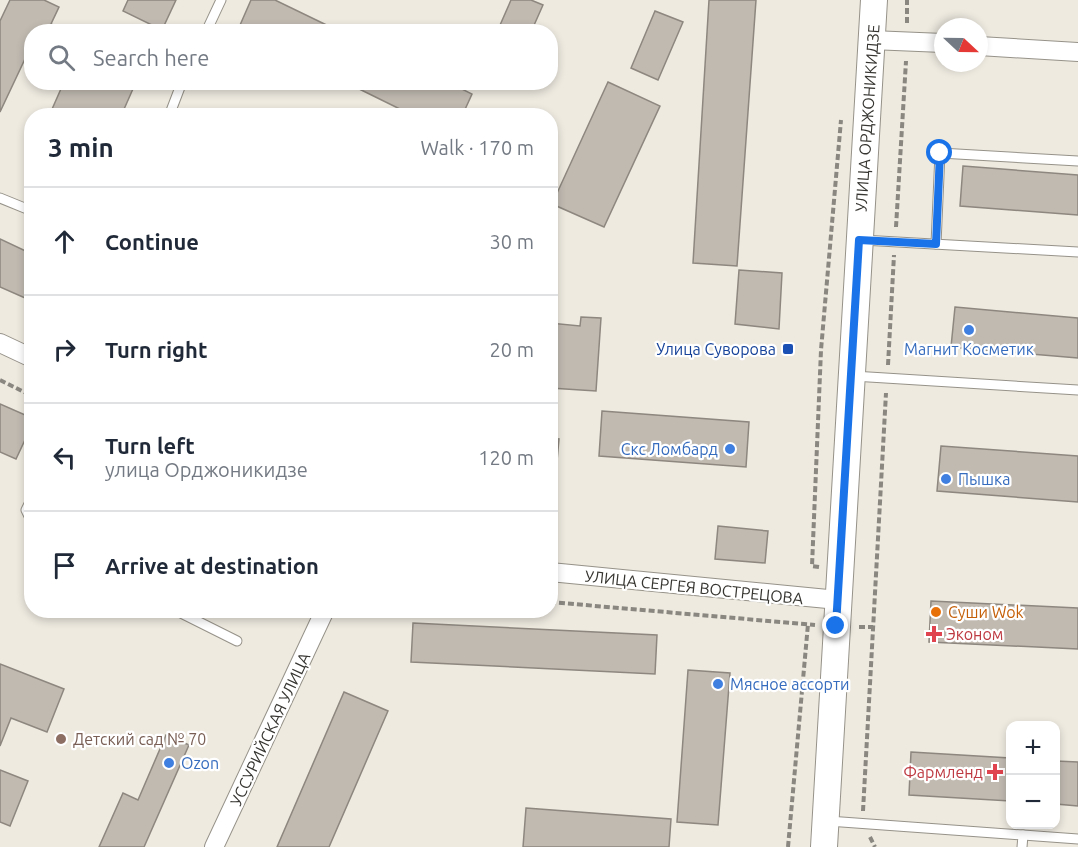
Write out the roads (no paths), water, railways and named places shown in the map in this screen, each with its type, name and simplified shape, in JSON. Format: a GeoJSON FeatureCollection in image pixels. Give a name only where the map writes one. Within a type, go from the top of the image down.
{"type":"FeatureCollection","features":[{"type":"Feature","properties":{"kind":"main road","name":"УЛИЦА ОРДЖОНИКИДЗЕ"},"geometry":{"type":"LineString","coordinates":[[824,847],[874,0]]}},
{"type":"Feature","properties":{"kind":"street"},"geometry":{"type":"LineString","coordinates":[[872,39],[934,42]]}},
{"type":"Feature","properties":{"kind":"street"},"geometry":{"type":"LineString","coordinates":[[988,47],[1078,52]]}},
{"type":"Feature","properties":{"kind":"street"},"geometry":{"type":"LineString","coordinates":[[0,344],[24,354]]}},
{"type":"Feature","properties":{"kind":"street","name":"УЛИЦА СЕРГЕЯ ВОСТРЕЦОВА"},"geometry":{"type":"LineString","coordinates":[[558,573],[837,600]]}},
{"type":"Feature","properties":{"kind":"street","name":"УССУРИЙСКАЯ УЛИЦА"},"geometry":{"type":"LineString","coordinates":[[214,847],[321,618]]}},
{"type":"Feature","properties":{"kind":"lane"},"geometry":{"type":"LineString","coordinates":[[210,24],[221,0]]}},
{"type":"Feature","properties":{"kind":"lane"},"geometry":{"type":"LineString","coordinates":[[172,108],[179,90]]}},
{"type":"Feature","properties":{"kind":"lane"},"geometry":{"type":"LineString","coordinates":[[936,244],[940,153],[1078,161]]}},
{"type":"Feature","properties":{"kind":"lane"},"geometry":{"type":"LineString","coordinates":[[0,198],[24,208]]}},
{"type":"Feature","properties":{"kind":"lane"},"geometry":{"type":"LineString","coordinates":[[859,240],[1078,252]]}},
{"type":"Feature","properties":{"kind":"lane"},"geometry":{"type":"LineString","coordinates":[[851,375],[1078,390]]}},
{"type":"Feature","properties":{"kind":"lane"},"geometry":{"type":"LineString","coordinates":[[192,618],[237,640]]}},
{"type":"Feature","properties":{"kind":"lane"},"geometry":{"type":"LineString","coordinates":[[826,820],[1078,839]]}},
{"type":"Feature","properties":{"kind":"lane"},"geometry":{"type":"LineString","coordinates":[[1022,847],[1023,835]]}},
{"type":"Feature","properties":{"kind":"place","name":"Магнит Косметик"},"geometry":{"type":"Point","coordinates":[969,330]}},
{"type":"Feature","properties":{"kind":"place","name":"Улица Суворова"},"geometry":{"type":"Point","coordinates":[788,349]}},
{"type":"Feature","properties":{"kind":"place","name":"Скс Ломбард"},"geometry":{"type":"Point","coordinates":[730,449]}},
{"type":"Feature","properties":{"kind":"place","name":"Пышка"},"geometry":{"type":"Point","coordinates":[946,479]}},
{"type":"Feature","properties":{"kind":"place","name":"Суши Wok"},"geometry":{"type":"Point","coordinates":[936,612]}},
{"type":"Feature","properties":{"kind":"place","name":"Эконом"},"geometry":{"type":"Point","coordinates":[934,634]}},
{"type":"Feature","properties":{"kind":"place","name":"Мясное ассорти"},"geometry":{"type":"Point","coordinates":[718,684]}},
{"type":"Feature","properties":{"kind":"place","name":"Детский сад № 70"},"geometry":{"type":"Point","coordinates":[61,739]}},
{"type":"Feature","properties":{"kind":"place","name":"Ozon"},"geometry":{"type":"Point","coordinates":[169,763]}},
{"type":"Feature","properties":{"kind":"place","name":"Фармленд"},"geometry":{"type":"Point","coordinates":[995,772]}}]}
